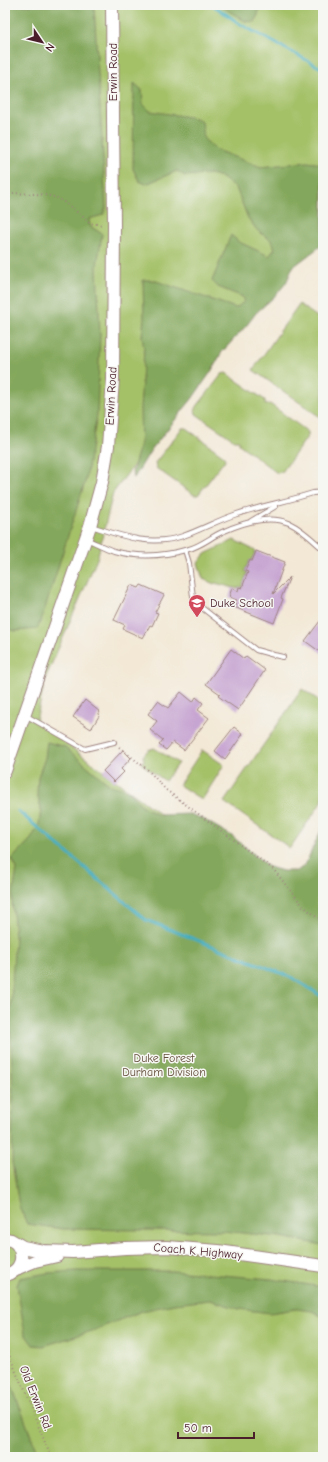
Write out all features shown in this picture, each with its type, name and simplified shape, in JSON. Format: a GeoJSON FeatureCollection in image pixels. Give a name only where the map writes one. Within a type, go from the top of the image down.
{"type":"FeatureCollection","features":[{"type":"Feature","properties":{"kind":"main road","name":"Erwin Road"},"geometry":{"type":"LineString","coordinates":[[5,771],[90,526],[97,503],[108,446],[112,406],[114,225],[112,5]]}},
{"type":"Feature","properties":{"kind":"main road","name":"Coach K Highway"},"geometry":{"type":"LineString","coordinates":[[9,1239],[30,1249],[43,1251],[73,1252],[137,1247],[167,1247],[218,1251],[323,1266]]}},
{"type":"Feature","properties":{"kind":"main road","name":"Coach K Highway"},"geometry":{"type":"LineString","coordinates":[[9,1239],[21,1253],[21,1263],[18,1268]]}},
{"type":"Feature","properties":{"kind":"main road","name":"Coach K Highway"},"geometry":{"type":"LineString","coordinates":[[5,1275],[36,1261],[73,1252]]}},
{"type":"Feature","properties":{"kind":"lane"},"geometry":{"type":"LineString","coordinates":[[90,526],[132,539],[150,541],[166,540],[183,536],[236,514],[282,503],[313,493],[323,492]]}},
{"type":"Feature","properties":{"kind":"lane"},"geometry":{"type":"LineString","coordinates":[[86,538],[114,550],[135,555],[151,556],[185,550],[250,521],[282,503]]}},
{"type":"Feature","properties":{"kind":"lane"},"geometry":{"type":"LineString","coordinates":[[250,521],[276,519],[290,523],[323,549]]}},
{"type":"Feature","properties":{"kind":"lane"},"geometry":{"type":"LineString","coordinates":[[185,550],[189,563],[193,597],[197,604],[256,650],[283,657]]}},
{"type":"Feature","properties":{"kind":"lane"},"geometry":{"type":"LineString","coordinates":[[25,714],[85,749],[114,742]]}},
{"type":"Feature","properties":{"kind":"path"},"geometry":{"type":"LineString","coordinates":[[13,193],[57,198],[89,223],[114,225]]}},
{"type":"Feature","properties":{"kind":"path"},"geometry":{"type":"LineString","coordinates":[[114,742],[148,770],[166,790],[273,869],[302,906],[323,922]]}},
{"type":"Feature","properties":{"kind":"path","name":"Old Erwin Rd."},"geometry":{"type":"LineString","coordinates":[[5,1345],[51,1457]]}},
{"type":"Feature","properties":{"kind":"green space","name":"Duke Forest Durham Division"},"geometry":{"type":"Polygon","coordinates":[[[5,5],[323,5],[323,210],[113,493],[97,559],[46,677],[36,721],[323,936],[323,1457],[5,1457],[5,5]]]}},
{"type":"Feature","properties":{"kind":"green space"},"geometry":{"type":"Polygon","coordinates":[[[5,5],[94,5],[106,208],[103,215],[89,219],[90,226],[102,234],[97,266],[100,335],[97,415],[86,479],[42,618],[37,629],[16,631],[5,629],[5,5]]]}},
{"type":"Feature","properties":{"kind":"green space"},"geometry":{"type":"Polygon","coordinates":[[[219,5],[260,5],[258,15],[254,22],[245,21],[219,5]]]}},
{"type":"Feature","properties":{"kind":"green space"},"geometry":{"type":"Polygon","coordinates":[[[134,83],[142,90],[143,104],[150,111],[195,118],[202,121],[204,139],[216,150],[261,167],[307,162],[323,164],[323,247],[322,245],[293,267],[286,283],[276,295],[256,313],[222,352],[211,372],[192,399],[151,450],[134,478],[132,473],[141,442],[140,409],[144,350],[142,336],[144,318],[143,280],[153,280],[236,308],[244,302],[243,297],[218,287],[212,281],[231,235],[239,242],[269,256],[275,249],[272,241],[257,230],[248,218],[236,188],[221,177],[210,174],[185,176],[177,171],[146,184],[139,181],[133,169],[134,83]]]}},
{"type":"Feature","properties":{"kind":"green space"},"geometry":{"type":"Polygon","coordinates":[[[299,304],[323,321],[323,419],[253,370],[299,304]]]}},
{"type":"Feature","properties":{"kind":"green space"},"geometry":{"type":"Polygon","coordinates":[[[226,373],[265,400],[265,405],[270,404],[308,432],[308,436],[282,472],[277,473],[239,444],[239,440],[234,440],[196,414],[195,409],[222,374],[226,373]]]}},
{"type":"Feature","properties":{"kind":"green space"},"geometry":{"type":"Polygon","coordinates":[[[182,428],[186,428],[224,456],[225,460],[198,495],[194,495],[156,468],[155,463],[182,428]]]}},
{"type":"Feature","properties":{"kind":"green space"},"geometry":{"type":"Polygon","coordinates":[[[234,540],[256,551],[252,561],[250,560],[245,571],[248,572],[242,588],[239,587],[238,589],[214,584],[203,579],[198,563],[205,554],[234,540]]]}},
{"type":"Feature","properties":{"kind":"green space"},"geometry":{"type":"Polygon","coordinates":[[[302,689],[323,703],[323,800],[290,848],[224,802],[302,689]]]}},
{"type":"Feature","properties":{"kind":"green space"},"geometry":{"type":"Polygon","coordinates":[[[47,742],[65,747],[110,785],[121,788],[132,794],[141,805],[158,815],[190,814],[203,819],[232,836],[269,867],[283,871],[297,871],[305,865],[323,826],[323,1245],[281,1237],[223,1231],[63,1229],[27,1224],[19,1206],[12,1162],[13,1098],[10,1019],[15,936],[12,901],[17,869],[12,859],[31,839],[39,825],[41,808],[37,793],[38,777],[45,758],[47,742]]]}},
{"type":"Feature","properties":{"kind":"green space"},"geometry":{"type":"Polygon","coordinates":[[[154,748],[178,763],[165,781],[142,764],[144,760],[143,756],[148,750],[154,748]]]}},
{"type":"Feature","properties":{"kind":"green space"},"geometry":{"type":"Polygon","coordinates":[[[202,750],[224,765],[202,800],[179,785],[202,750]]]}},
{"type":"Feature","properties":{"kind":"green space"},"geometry":{"type":"Polygon","coordinates":[[[77,1271],[172,1271],[271,1279],[323,1287],[323,1317],[312,1311],[296,1309],[270,1313],[239,1309],[210,1300],[174,1304],[142,1311],[92,1331],[43,1346],[33,1345],[25,1334],[17,1285],[20,1278],[48,1273],[77,1271]]]}},
{"type":"Feature","properties":{"kind":"green space"},"geometry":{"type":"Polygon","coordinates":[[[5,1368],[6,1371],[39,1457],[5,1457],[5,1368]]]}},
{"type":"Feature","properties":{"kind":"building"},"geometry":{"type":"Polygon","coordinates":[[[256,551],[285,562],[273,594],[290,577],[281,598],[283,599],[274,623],[234,607],[237,600],[229,597],[232,588],[238,591],[239,587],[242,588],[248,572],[245,571],[250,560],[252,561],[256,551]]]}},
{"type":"Feature","properties":{"kind":"building"},"geometry":{"type":"Polygon","coordinates":[[[131,585],[139,588],[141,585],[164,595],[155,612],[158,613],[152,626],[150,625],[143,638],[123,629],[125,625],[114,620],[131,585]]]}},
{"type":"Feature","properties":{"kind":"building"},"geometry":{"type":"Polygon","coordinates":[[[323,617],[323,654],[305,641],[323,617]]]}},
{"type":"Feature","properties":{"kind":"building"},"geometry":{"type":"Polygon","coordinates":[[[231,649],[244,659],[246,656],[265,670],[238,710],[218,696],[220,694],[206,684],[231,649]]]}},
{"type":"Feature","properties":{"kind":"building"},"geometry":{"type":"Polygon","coordinates":[[[181,692],[193,702],[196,697],[203,703],[198,710],[209,718],[184,750],[173,742],[166,750],[159,745],[163,740],[150,730],[157,721],[148,714],[158,701],[168,708],[181,692]]]}},
{"type":"Feature","properties":{"kind":"building"},"geometry":{"type":"Polygon","coordinates":[[[85,700],[100,712],[91,729],[73,717],[85,700]]]}},
{"type":"Feature","properties":{"kind":"building"},"geometry":{"type":"Polygon","coordinates":[[[234,727],[243,734],[225,759],[215,751],[234,727]]]}},
{"type":"Feature","properties":{"kind":"building"},"geometry":{"type":"Polygon","coordinates":[[[123,750],[131,758],[121,769],[124,772],[114,782],[103,771],[123,750]]]}},
{"type":"Feature","properties":{"kind":"waterway"},"geometry":{"type":"LineString","coordinates":[[213,5],[240,24],[323,69]]}},
{"type":"Feature","properties":{"kind":"waterway"},"geometry":{"type":"LineString","coordinates":[[18,811],[146,920],[291,977],[323,997]]}},
{"type":"Feature","properties":{"kind":"place","name":"Duke School"},"geometry":{"type":"Point","coordinates":[197,618]}}]}
